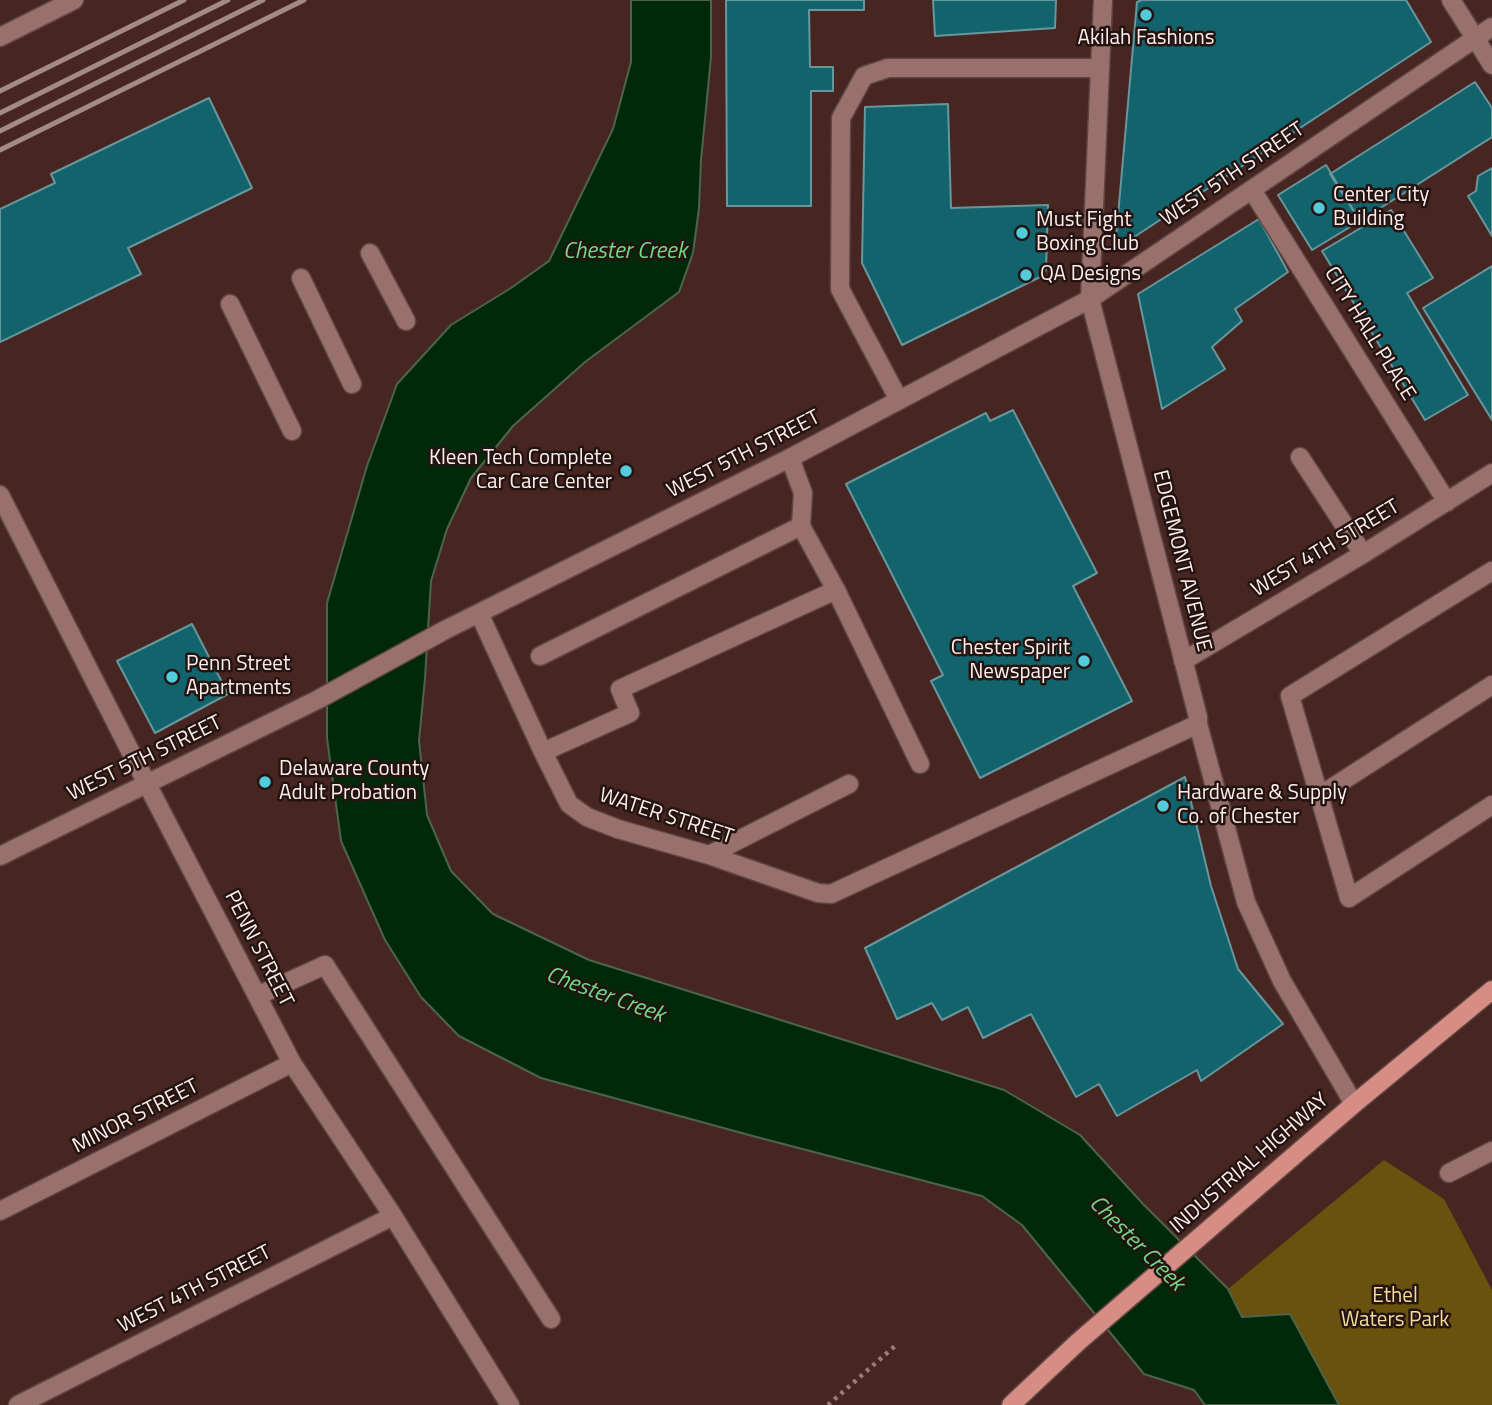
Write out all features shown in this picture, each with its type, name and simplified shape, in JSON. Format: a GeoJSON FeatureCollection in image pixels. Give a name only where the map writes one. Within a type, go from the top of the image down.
{"type":"FeatureCollection","features":[{"type":"Feature","properties":{"kind":"main road","name":"INDUSTRIAL HIGHWAY"},"geometry":{"type":"LineString","coordinates":[[1011,1405],[1078,1342],[1354,1104],[1492,990]]}},
{"type":"Feature","properties":{"kind":"street"},"geometry":{"type":"LineString","coordinates":[[0,37],[74,0]]}},
{"type":"Feature","properties":{"kind":"street","name":"EDGEMONT AVENUE"},"geometry":{"type":"LineString","coordinates":[[1102,0],[1090,299],[1246,902],[1282,981],[1354,1104]]}},
{"type":"Feature","properties":{"kind":"street"},"geometry":{"type":"LineString","coordinates":[[1451,0],[1492,65]]}},
{"type":"Feature","properties":{"kind":"street","name":"WEST 5TH STREET"},"geometry":{"type":"LineString","coordinates":[[0,856],[317,700],[445,630],[790,458],[1090,299],[1492,27]]}},
{"type":"Feature","properties":{"kind":"street"},"geometry":{"type":"LineString","coordinates":[[899,400],[840,289],[841,118],[864,76],[888,68],[1099,68]]}},
{"type":"Feature","properties":{"kind":"street","name":"CITY HALL PLACE"},"geometry":{"type":"LineString","coordinates":[[1252,190],[1447,502]]}},
{"type":"Feature","properties":{"kind":"street"},"geometry":{"type":"LineString","coordinates":[[370,253],[406,321]]}},
{"type":"Feature","properties":{"kind":"street"},"geometry":{"type":"LineString","coordinates":[[301,278],[352,384]]}},
{"type":"Feature","properties":{"kind":"street"},"geometry":{"type":"LineString","coordinates":[[230,304],[292,431]]}},
{"type":"Feature","properties":{"kind":"street"},"geometry":{"type":"LineString","coordinates":[[1300,457],[1363,554]]}},
{"type":"Feature","properties":{"kind":"street"},"geometry":{"type":"LineString","coordinates":[[790,458],[803,493],[801,526],[920,764]]}},
{"type":"Feature","properties":{"kind":"street","name":"WEST 4TH STREET"},"geometry":{"type":"LineString","coordinates":[[1183,661],[1491,477]]}},
{"type":"Feature","properties":{"kind":"street","name":"PENN STREET"},"geometry":{"type":"LineString","coordinates":[[0,495],[292,1063],[393,1216],[510,1405]]}},
{"type":"Feature","properties":{"kind":"street"},"geometry":{"type":"LineString","coordinates":[[540,656],[801,526]]}},
{"type":"Feature","properties":{"kind":"street"},"geometry":{"type":"LineString","coordinates":[[1492,570],[1290,695],[1349,898],[1492,805]]}},
{"type":"Feature","properties":{"kind":"street"},"geometry":{"type":"LineString","coordinates":[[543,752],[630,713],[620,689],[835,590]]}},
{"type":"Feature","properties":{"kind":"street","name":"WATER STREET"},"geometry":{"type":"LineString","coordinates":[[479,613],[569,804],[587,817],[618,829],[709,855],[818,893],[831,894],[1198,724]]}},
{"type":"Feature","properties":{"kind":"street"},"geometry":{"type":"LineString","coordinates":[[1319,796],[1492,685]]}},
{"type":"Feature","properties":{"kind":"street"},"geometry":{"type":"LineString","coordinates":[[709,855],[849,784]]}},
{"type":"Feature","properties":{"kind":"street"},"geometry":{"type":"LineString","coordinates":[[257,996],[325,965],[551,1319]]}},
{"type":"Feature","properties":{"kind":"street","name":"MINOR STREET"},"geometry":{"type":"LineString","coordinates":[[0,1211],[292,1063]]}},
{"type":"Feature","properties":{"kind":"street"},"geometry":{"type":"LineString","coordinates":[[1448,1173],[1492,1151]]}},
{"type":"Feature","properties":{"kind":"street","name":"WEST 4TH STREET"},"geometry":{"type":"LineString","coordinates":[[18,1405],[393,1216]]}},
{"type":"Feature","properties":{"kind":"path"},"geometry":{"type":"LineString","coordinates":[[828,1405],[895,1346]]}},
{"type":"Feature","properties":{"kind":"green space","name":"Ethel Waters Park"},"geometry":{"type":"Polygon","coordinates":[[[1384,1160],[1444,1199],[1492,1290],[1492,1405],[1339,1405],[1290,1314],[1242,1317],[1228,1289],[1384,1160]]]}},
{"type":"Feature","properties":{"kind":"water","name":"Chester Creek"},"geometry":{"type":"Polygon","coordinates":[[[631,0],[711,0],[711,57],[693,253],[679,292],[585,362],[513,426],[471,478],[447,529],[431,581],[419,741],[427,815],[451,871],[493,914],[589,960],[1004,1090],[1080,1135],[1144,1205],[1228,1289],[1242,1317],[1290,1314],[1339,1405],[1205,1405],[1194,1390],[1144,1374],[1022,1225],[982,1196],[541,1078],[459,1036],[421,997],[385,940],[341,841],[327,738],[327,603],[367,466],[397,384],[451,325],[549,261],[613,129],[631,62],[631,0]]]}},
{"type":"Feature","properties":{"kind":"building"},"geometry":{"type":"Polygon","coordinates":[[[726,0],[864,0],[864,10],[809,10],[810,67],[833,67],[833,91],[811,91],[811,206],[727,206],[726,0]]]}},
{"type":"Feature","properties":{"kind":"building"},"geometry":{"type":"Polygon","coordinates":[[[933,0],[1056,0],[1055,28],[935,36],[933,0]]]}},
{"type":"Feature","properties":{"kind":"building"},"geometry":{"type":"Polygon","coordinates":[[[1406,0],[1431,42],[1128,241],[1116,238],[1137,2],[1406,0]]]}},
{"type":"Feature","properties":{"kind":"building"},"geometry":{"type":"Polygon","coordinates":[[[1475,82],[1492,108],[1492,137],[1360,221],[1330,174],[1475,82]]]}},
{"type":"Feature","properties":{"kind":"building"},"geometry":{"type":"Polygon","coordinates":[[[209,98],[252,188],[128,248],[141,274],[0,342],[0,209],[55,183],[51,174],[209,98]]]}},
{"type":"Feature","properties":{"kind":"building"},"geometry":{"type":"Polygon","coordinates":[[[948,104],[951,208],[1048,205],[1046,270],[1042,276],[902,345],[862,263],[865,107],[948,104]]]}},
{"type":"Feature","properties":{"kind":"building","name":"Center City Building"},"geometry":{"type":"Polygon","coordinates":[[[1326,165],[1360,221],[1312,250],[1278,195],[1326,165]]]}},
{"type":"Feature","properties":{"kind":"building"},"geometry":{"type":"Polygon","coordinates":[[[1492,168],[1492,236],[1468,196],[1476,191],[1478,176],[1492,168]]]}},
{"type":"Feature","properties":{"kind":"building"},"geometry":{"type":"Polygon","coordinates":[[[1391,210],[1433,278],[1407,293],[1468,395],[1425,420],[1322,251],[1391,210]]]}},
{"type":"Feature","properties":{"kind":"building"},"geometry":{"type":"Polygon","coordinates":[[[1259,219],[1288,272],[1235,309],[1242,321],[1212,347],[1225,369],[1162,409],[1138,294],[1259,219]]]}},
{"type":"Feature","properties":{"kind":"building"},"geometry":{"type":"Polygon","coordinates":[[[1492,266],[1492,420],[1423,308],[1492,266]]]}},
{"type":"Feature","properties":{"kind":"building"},"geometry":{"type":"Polygon","coordinates":[[[1013,410],[1097,573],[1073,586],[1132,701],[980,778],[931,681],[943,675],[846,484],[986,413],[990,421],[1013,410]]]}},
{"type":"Feature","properties":{"kind":"building","name":"Penn Street Apartments"},"geometry":{"type":"Polygon","coordinates":[[[192,624],[228,694],[155,733],[117,661],[192,624]]]}},
{"type":"Feature","properties":{"kind":"building"},"geometry":{"type":"Polygon","coordinates":[[[1185,777],[1211,886],[1238,969],[1283,1024],[1201,1081],[1197,1070],[1117,1116],[1099,1084],[1076,1097],[1031,1014],[983,1038],[968,1007],[942,1020],[932,1003],[897,1019],[865,948],[1185,777]]]}},
{"type":"Feature","properties":{"kind":"railway"},"geometry":{"type":"LineString","coordinates":[[0,91],[184,0]]}},
{"type":"Feature","properties":{"kind":"railway"},"geometry":{"type":"LineString","coordinates":[[0,113],[228,0]]}},
{"type":"Feature","properties":{"kind":"railway"},"geometry":{"type":"LineString","coordinates":[[0,131],[263,0]]}},
{"type":"Feature","properties":{"kind":"railway"},"geometry":{"type":"LineString","coordinates":[[0,150],[304,0]]}},
{"type":"Feature","properties":{"kind":"place","name":"Akilah Fashions"},"geometry":{"type":"Point","coordinates":[1146,15]}},
{"type":"Feature","properties":{"kind":"place","name":"Center City Building"},"geometry":{"type":"Point","coordinates":[1319,208]}},
{"type":"Feature","properties":{"kind":"place","name":"Must Fight Boxing Club"},"geometry":{"type":"Point","coordinates":[1022,233]}},
{"type":"Feature","properties":{"kind":"place","name":"QA Designs"},"geometry":{"type":"Point","coordinates":[1026,275]}},
{"type":"Feature","properties":{"kind":"place","name":"Kleen Tech Complete Car Care Center"},"geometry":{"type":"Point","coordinates":[626,471]}},
{"type":"Feature","properties":{"kind":"place","name":"Chester Spirit Newspaper"},"geometry":{"type":"Point","coordinates":[1084,661]}},
{"type":"Feature","properties":{"kind":"place","name":"Penn Street Apartments"},"geometry":{"type":"Point","coordinates":[172,677]}},
{"type":"Feature","properties":{"kind":"place","name":"Delaware County Adult Probation"},"geometry":{"type":"Point","coordinates":[265,782]}},
{"type":"Feature","properties":{"kind":"place","name":"Hardware & Supply Co. of Chester"},"geometry":{"type":"Point","coordinates":[1163,806]}}]}
